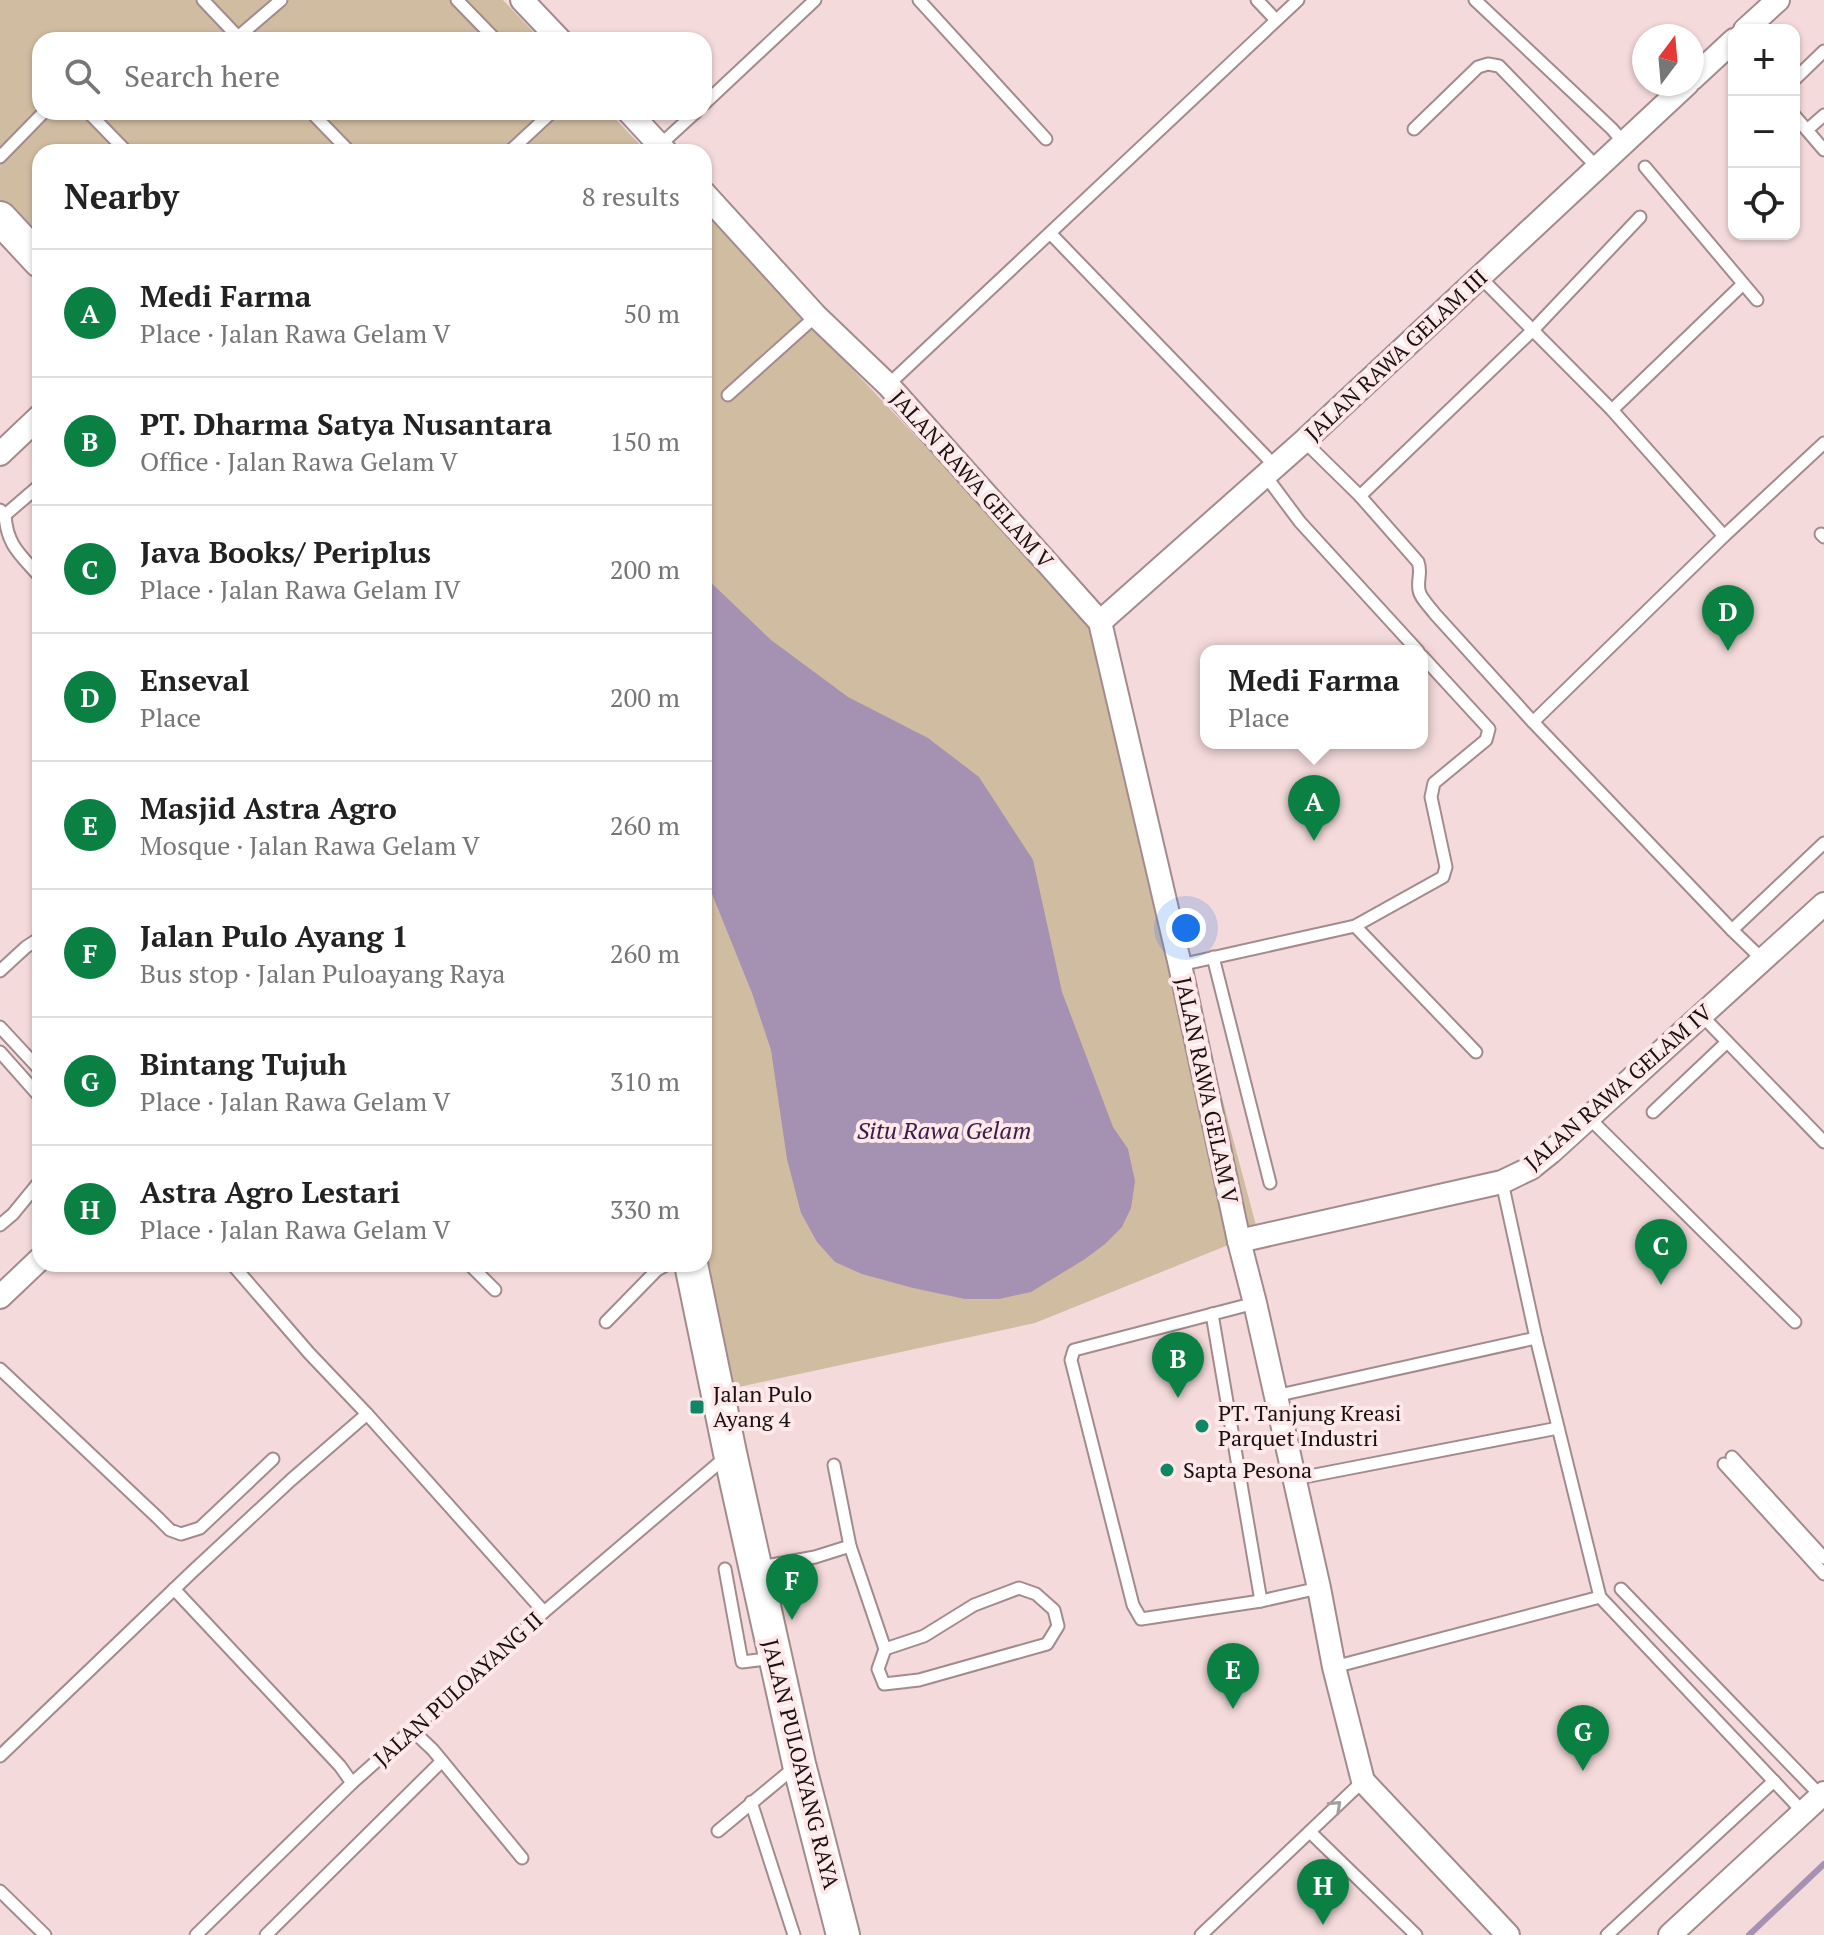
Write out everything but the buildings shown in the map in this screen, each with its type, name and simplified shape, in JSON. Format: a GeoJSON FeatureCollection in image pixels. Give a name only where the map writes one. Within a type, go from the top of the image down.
{"type":"FeatureCollection","features":[{"type":"Feature","properties":{"kind":"street"},"geometry":{"type":"LineString","coordinates":[[522,0],[552,32]]}},
{"type":"Feature","properties":{"kind":"street"},"geometry":{"type":"LineString","coordinates":[[1752,24],[1778,0]]}},
{"type":"Feature","properties":{"kind":"street"},"geometry":{"type":"LineString","coordinates":[[1704,69],[1728,49]]}},
{"type":"Feature","properties":{"kind":"street","name":"JALAN RAWA GELAM III"},"geometry":{"type":"LineString","coordinates":[[1100,622],[1304,441],[1674,96]]}},
{"type":"Feature","properties":{"kind":"street"},"geometry":{"type":"LineString","coordinates":[[636,120],[658,144]]}},
{"type":"Feature","properties":{"kind":"street","name":"JALAN RAWA GELAM V"},"geometry":{"type":"LineString","coordinates":[[712,202],[816,316],[888,385],[1100,622],[1180,965],[1334,1667],[1363,1781],[1508,1935]]}},
{"type":"Feature","properties":{"kind":"street"},"geometry":{"type":"LineString","coordinates":[[0,218],[32,252]]}},
{"type":"Feature","properties":{"kind":"street"},"geometry":{"type":"LineString","coordinates":[[0,454],[32,424]]}},
{"type":"Feature","properties":{"kind":"street","name":"JALAN RAWA GELAM IV"},"geometry":{"type":"LineString","coordinates":[[1239,1241],[1502,1182],[1531,1168],[1762,959],[1821,912]]}},
{"type":"Feature","properties":{"kind":"street"},"geometry":{"type":"LineString","coordinates":[[0,1297],[32,1267]]}},
{"type":"Feature","properties":{"kind":"street","name":"JALAN PULOAYANG RAYA"},"geometry":{"type":"LineString","coordinates":[[693,1272],[730,1453],[740,1569],[775,1658],[843,1935]]}},
{"type":"Feature","properties":{"kind":"street"},"geometry":{"type":"LineString","coordinates":[[1670,1935],[1822,1794]]}},
{"type":"Feature","properties":{"kind":"lane"},"geometry":{"type":"LineString","coordinates":[[203,0],[233,32]]}},
{"type":"Feature","properties":{"kind":"lane"},"geometry":{"type":"LineString","coordinates":[[247,32],[281,0]]}},
{"type":"Feature","properties":{"kind":"lane"},"geometry":{"type":"LineString","coordinates":[[457,0],[488,32]]}},
{"type":"Feature","properties":{"kind":"lane"},"geometry":{"type":"LineString","coordinates":[[712,97],[815,0]]}},
{"type":"Feature","properties":{"kind":"lane"},"geometry":{"type":"LineString","coordinates":[[919,0],[1046,139]]}},
{"type":"Feature","properties":{"kind":"lane"},"geometry":{"type":"LineString","coordinates":[[1257,0],[1276,20]]}},
{"type":"Feature","properties":{"kind":"lane"},"geometry":{"type":"LineString","coordinates":[[888,385],[1298,0]]}},
{"type":"Feature","properties":{"kind":"lane"},"geometry":{"type":"LineString","coordinates":[[1475,0],[1625,143]]}},
{"type":"Feature","properties":{"kind":"lane"},"geometry":{"type":"LineString","coordinates":[[1800,74],[1824,51]]}},
{"type":"Feature","properties":{"kind":"lane"},"geometry":{"type":"LineString","coordinates":[[1414,129],[1478,67],[1488,64],[1499,66],[1597,167]]}},
{"type":"Feature","properties":{"kind":"lane"},"geometry":{"type":"LineString","coordinates":[[1807,130],[1824,115]]}},
{"type":"Feature","properties":{"kind":"lane"},"geometry":{"type":"LineString","coordinates":[[0,157],[36,120]]}},
{"type":"Feature","properties":{"kind":"lane"},"geometry":{"type":"LineString","coordinates":[[96,120],[119,144]]}},
{"type":"Feature","properties":{"kind":"lane"},"geometry":{"type":"LineString","coordinates":[[319,120],[342,144]]}},
{"type":"Feature","properties":{"kind":"lane"},"geometry":{"type":"LineString","coordinates":[[518,144],[543,120]]}},
{"type":"Feature","properties":{"kind":"lane"},"geometry":{"type":"LineString","coordinates":[[667,144],[689,120]]}},
{"type":"Feature","properties":{"kind":"lane"},"geometry":{"type":"LineString","coordinates":[[1800,122],[1824,150]]}},
{"type":"Feature","properties":{"kind":"lane"},"geometry":{"type":"LineString","coordinates":[[1645,167],[1757,300]]}},
{"type":"Feature","properties":{"kind":"lane"},"geometry":{"type":"LineString","coordinates":[[1360,496],[1533,330],[1640,217]]}},
{"type":"Feature","properties":{"kind":"lane"},"geometry":{"type":"LineString","coordinates":[[1051,234],[1270,470],[1300,522],[1413,645]]}},
{"type":"Feature","properties":{"kind":"lane"},"geometry":{"type":"LineString","coordinates":[[1480,277],[1612,410],[1724,536]]}},
{"type":"Feature","properties":{"kind":"lane"},"geometry":{"type":"LineString","coordinates":[[1612,410],[1743,284]]}},
{"type":"Feature","properties":{"kind":"lane"},"geometry":{"type":"LineString","coordinates":[[728,395],[816,316]]}},
{"type":"Feature","properties":{"kind":"lane"},"geometry":{"type":"LineString","coordinates":[[1304,441],[1360,496],[1418,562],[1421,568],[1418,589],[1421,595],[1533,722],[1762,959]]}},
{"type":"Feature","properties":{"kind":"lane"},"geometry":{"type":"LineString","coordinates":[[1533,722],[1824,443]]}},
{"type":"Feature","properties":{"kind":"lane"},"geometry":{"type":"LineString","coordinates":[[32,491],[2,513],[10,543],[32,568]]}},
{"type":"Feature","properties":{"kind":"lane"},"geometry":{"type":"LineString","coordinates":[[1180,965],[1355,926],[1443,877],[1446,867],[1431,797],[1434,783],[1486,740],[1489,729],[1428,663]]}},
{"type":"Feature","properties":{"kind":"lane"},"geometry":{"type":"LineString","coordinates":[[1732,930],[1824,843]]}},
{"type":"Feature","properties":{"kind":"lane"},"geometry":{"type":"LineString","coordinates":[[1355,926],[1476,1052]]}},
{"type":"Feature","properties":{"kind":"lane"},"geometry":{"type":"LineString","coordinates":[[0,971],[32,943]]}},
{"type":"Feature","properties":{"kind":"lane"},"geometry":{"type":"LineString","coordinates":[[1213,957],[1270,1183]]}},
{"type":"Feature","properties":{"kind":"lane"},"geometry":{"type":"LineString","coordinates":[[1703,1013],[1824,1142]]}},
{"type":"Feature","properties":{"kind":"lane"},"geometry":{"type":"LineString","coordinates":[[0,1027],[32,1061]]}},
{"type":"Feature","properties":{"kind":"lane"},"geometry":{"type":"LineString","coordinates":[[1653,1112],[1727,1042]]}},
{"type":"Feature","properties":{"kind":"lane"},"geometry":{"type":"LineString","coordinates":[[0,1052],[32,1088]]}},
{"type":"Feature","properties":{"kind":"lane"},"geometry":{"type":"LineString","coordinates":[[1588,1117],[1795,1322]]}},
{"type":"Feature","properties":{"kind":"lane"},"geometry":{"type":"LineString","coordinates":[[1502,1182],[1536,1338],[1600,1597],[1803,1812]]}},
{"type":"Feature","properties":{"kind":"lane"},"geometry":{"type":"LineString","coordinates":[[0,1225],[32,1191]]}},
{"type":"Feature","properties":{"kind":"lane"},"geometry":{"type":"LineString","coordinates":[[239,1272],[544,1612]]}},
{"type":"Feature","properties":{"kind":"lane"},"geometry":{"type":"LineString","coordinates":[[477,1272],[495,1290]]}},
{"type":"Feature","properties":{"kind":"lane"},"geometry":{"type":"LineString","coordinates":[[606,1322],[655,1272]]}},
{"type":"Feature","properties":{"kind":"lane"},"geometry":{"type":"LineString","coordinates":[[1255,1303],[1074,1350],[1071,1360],[1133,1605],[1141,1619],[1261,1601],[1319,1588]]}},
{"type":"Feature","properties":{"kind":"lane"},"geometry":{"type":"LineString","coordinates":[[1212,1314],[1261,1601]]}},
{"type":"Feature","properties":{"kind":"lane"},"geometry":{"type":"LineString","coordinates":[[1275,1396],[1536,1338]]}},
{"type":"Feature","properties":{"kind":"lane"},"geometry":{"type":"LineString","coordinates":[[0,1369],[170,1530],[181,1534],[200,1528],[273,1459]]}},
{"type":"Feature","properties":{"kind":"lane"},"geometry":{"type":"LineString","coordinates":[[0,1756],[174,1589],[367,1414]]}},
{"type":"Feature","properties":{"kind":"lane"},"geometry":{"type":"LineString","coordinates":[[1294,1479],[1558,1428]]}},
{"type":"Feature","properties":{"kind":"lane","name":"JALAN PULOAYANG II"},"geometry":{"type":"LineString","coordinates":[[196,1935],[352,1783],[544,1612],[730,1453]]}},
{"type":"Feature","properties":{"kind":"lane"},"geometry":{"type":"LineString","coordinates":[[1824,1558],[1728,1461],[1824,1574]]}},
{"type":"Feature","properties":{"kind":"lane"},"geometry":{"type":"LineString","coordinates":[[834,1465],[850,1546],[885,1649],[878,1669],[884,1684],[919,1680],[1047,1644],[1058,1626],[1054,1610],[1036,1594],[1019,1588],[974,1605],[924,1636],[885,1649]]}},
{"type":"Feature","properties":{"kind":"lane"},"geometry":{"type":"LineString","coordinates":[[740,1569],[815,1557],[850,1546]]}},
{"type":"Feature","properties":{"kind":"lane"},"geometry":{"type":"LineString","coordinates":[[174,1589],[340,1766],[352,1783]]}},
{"type":"Feature","properties":{"kind":"lane"},"geometry":{"type":"LineString","coordinates":[[1621,1589],[1822,1794]]}},
{"type":"Feature","properties":{"kind":"lane"},"geometry":{"type":"LineString","coordinates":[[1334,1667],[1600,1597]]}},
{"type":"Feature","properties":{"kind":"lane"},"geometry":{"type":"LineString","coordinates":[[412,1730],[442,1761],[522,1858]]}},
{"type":"Feature","properties":{"kind":"lane"},"geometry":{"type":"LineString","coordinates":[[266,1935],[442,1761]]}},
{"type":"Feature","properties":{"kind":"lane"},"geometry":{"type":"LineString","coordinates":[[718,1831],[799,1764]]}},
{"type":"Feature","properties":{"kind":"lane"},"geometry":{"type":"LineString","coordinates":[[1201,1935],[1363,1781]]}},
{"type":"Feature","properties":{"kind":"lane"},"geometry":{"type":"LineString","coordinates":[[1607,1935],[1774,1781]]}},
{"type":"Feature","properties":{"kind":"lane"},"geometry":{"type":"LineString","coordinates":[[751,1802],[794,1935]]}},
{"type":"Feature","properties":{"kind":"lane"},"geometry":{"type":"LineString","coordinates":[[1310,1832],[1416,1935]]}},
{"type":"Feature","properties":{"kind":"lane"},"geometry":{"type":"LineString","coordinates":[[0,1891],[45,1935]]}},
{"type":"Feature","properties":{"kind":"shaded area"},"geometry":{"type":"Polygon","coordinates":[[[0,0],[503,0],[533,32],[32,32],[32,120],[617,120],[639,144],[32,144],[32,234],[0,200],[0,0]]]}},
{"type":"Feature","properties":{"kind":"shaded area"},"geometry":{"type":"Polygon","coordinates":[[[712,220],[1097,628],[1258,1233],[1035,1323],[720,1391],[705,1272],[712,1272],[712,220]]]}},
{"type":"Feature","properties":{"kind":"water","name":"Situ Rawa Gelam"},"geometry":{"type":"Polygon","coordinates":[[[712,584],[771,640],[848,697],[928,738],[979,777],[1033,860],[1062,992],[1113,1127],[1128,1149],[1135,1181],[1131,1208],[1122,1227],[1085,1259],[1031,1292],[999,1299],[965,1299],[913,1288],[862,1274],[835,1262],[817,1242],[801,1213],[787,1159],[771,1050],[712,894],[712,584]]]}},
{"type":"Feature","properties":{"kind":"waterway"},"geometry":{"type":"LineString","coordinates":[[1749,1935],[1824,1864]]}},
{"type":"Feature","properties":{"kind":"place","name":"Enseval"},"geometry":{"type":"Point","coordinates":[1728,651]}},
{"type":"Feature","properties":{"kind":"place","name":"Medi Farma"},"geometry":{"type":"Point","coordinates":[1314,841]}},
{"type":"Feature","properties":{"kind":"place","name":"Java Books/ Periplus"},"geometry":{"type":"Point","coordinates":[1661,1285]}},
{"type":"Feature","properties":{"kind":"place","name":"PT. Dharma Satya Nusantara"},"geometry":{"type":"Point","coordinates":[1178,1398]}},
{"type":"Feature","properties":{"kind":"place","name":"Jalan Pulo Ayang 4"},"geometry":{"type":"Point","coordinates":[697,1407]}},
{"type":"Feature","properties":{"kind":"place","name":"PT. Tanjung Kreasi Parquet Industri"},"geometry":{"type":"Point","coordinates":[1202,1426]}},
{"type":"Feature","properties":{"kind":"place","name":"Sapta Pesona"},"geometry":{"type":"Point","coordinates":[1167,1470]}},
{"type":"Feature","properties":{"kind":"place","name":"Jalan Pulo Ayang 1"},"geometry":{"type":"Point","coordinates":[792,1620]}},
{"type":"Feature","properties":{"kind":"place","name":"Masjid Astra Agro"},"geometry":{"type":"Point","coordinates":[1233,1709]}},
{"type":"Feature","properties":{"kind":"place","name":"Bintang Tujuh"},"geometry":{"type":"Point","coordinates":[1583,1771]}},
{"type":"Feature","properties":{"kind":"place","name":"Astra Agro Lestari"},"geometry":{"type":"Point","coordinates":[1323,1925]}}]}
